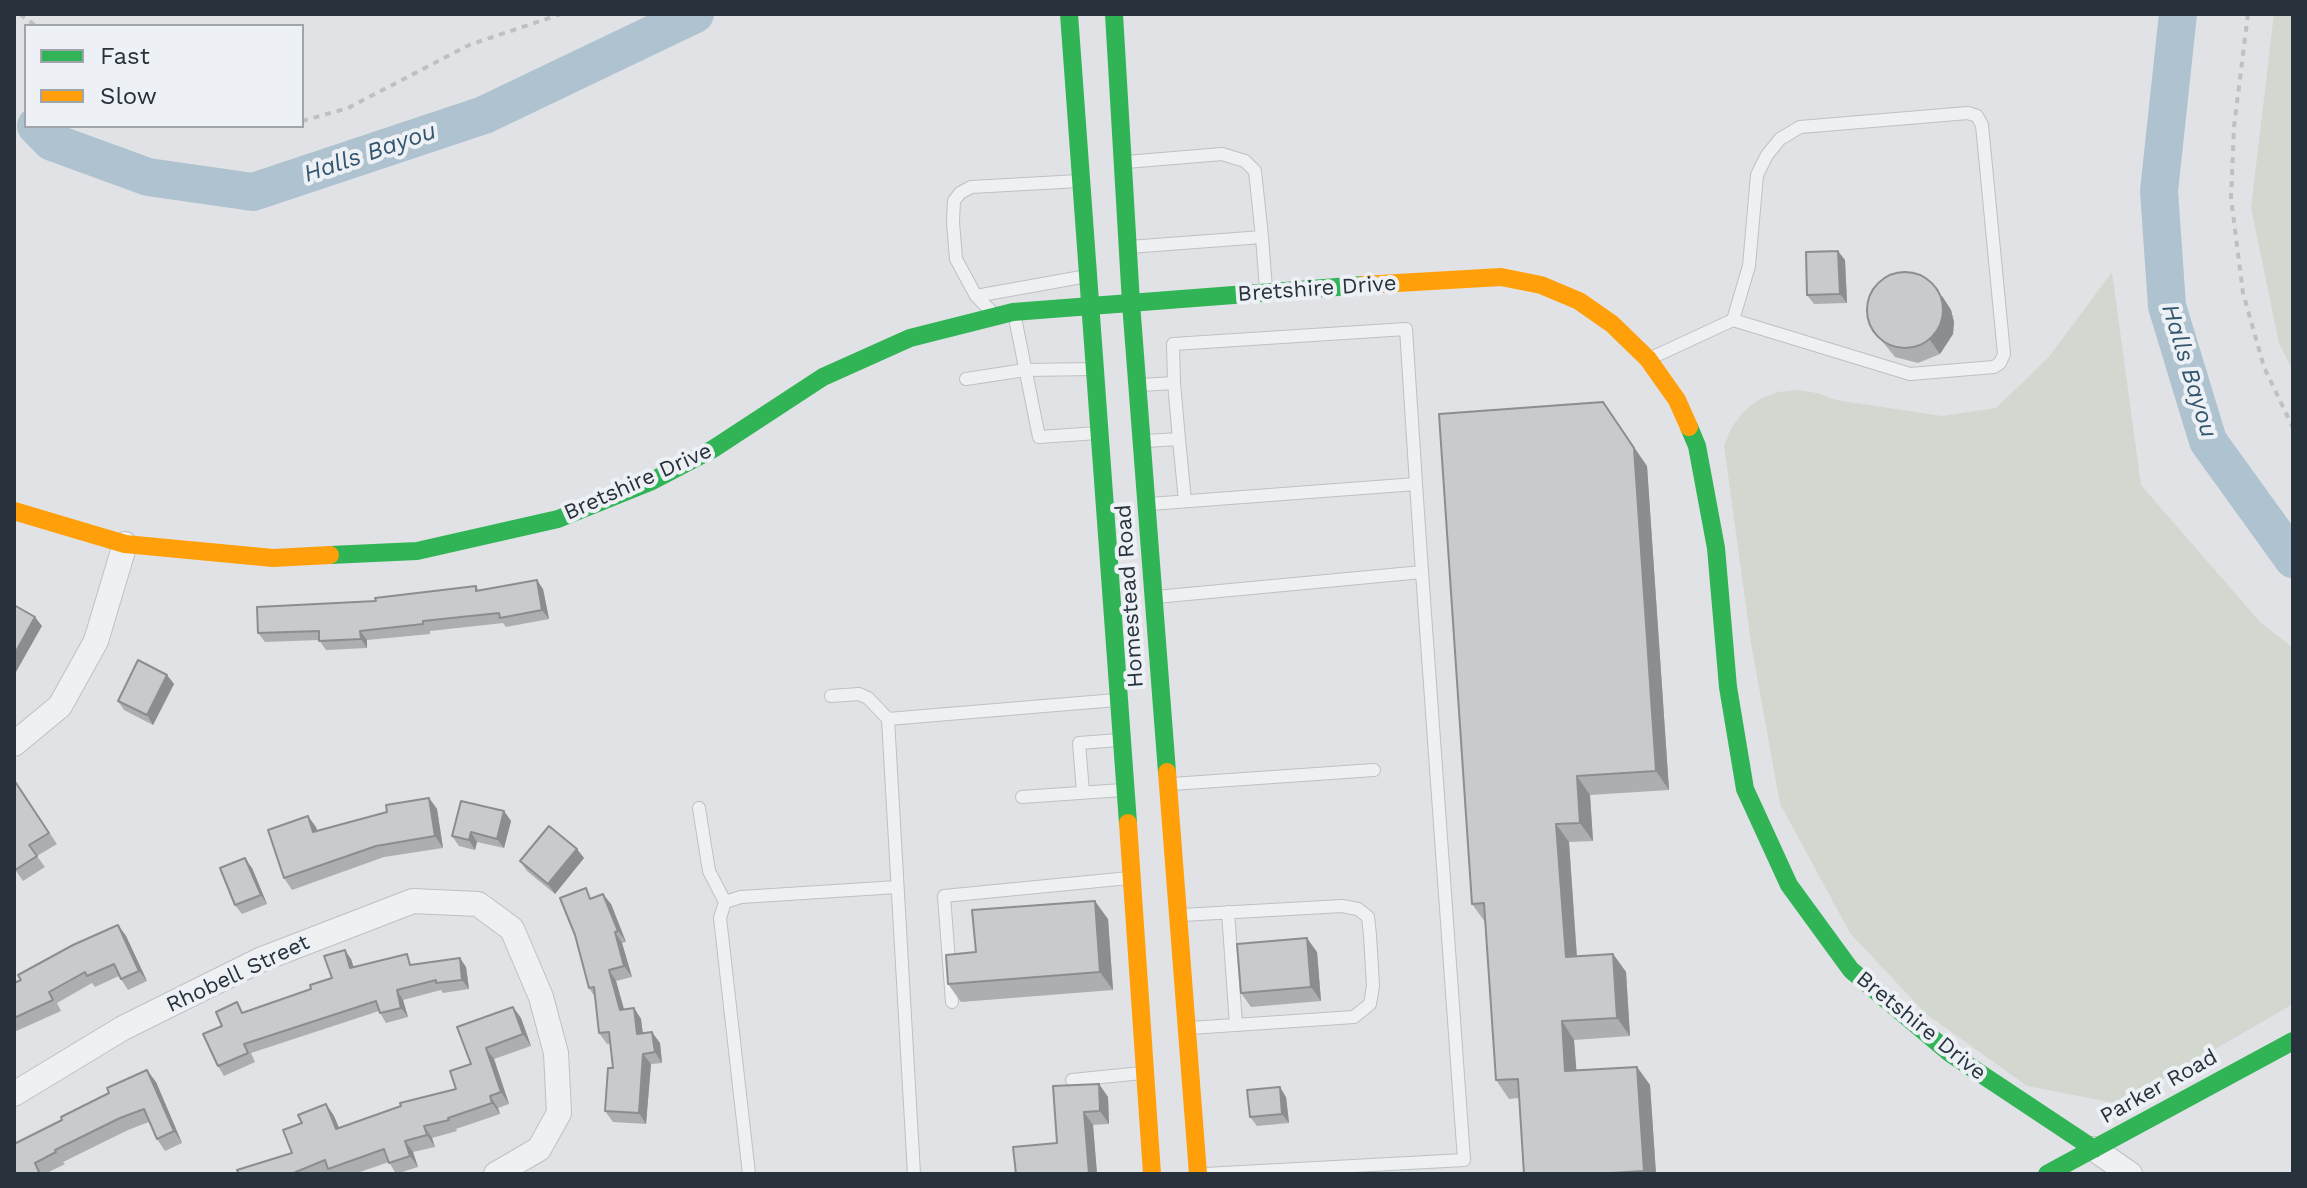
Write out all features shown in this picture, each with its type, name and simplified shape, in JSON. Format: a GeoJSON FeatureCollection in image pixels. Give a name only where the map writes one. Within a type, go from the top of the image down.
{"type":"FeatureCollection","features":[{"type":"Feature","properties":{"kind":"main road","name":"Homestead Road"},"geometry":{"type":"LineString","coordinates":[[1069,14],[1101,433],[1138,605],[1168,784],[1198,1174]]}},
{"type":"Feature","properties":{"kind":"main road","name":"Homestead Road"},"geometry":{"type":"LineString","coordinates":[[1114,14],[1131,303],[1147,505],[1138,605],[1120,699],[1152,1174]]}},
{"type":"Feature","properties":{"kind":"main road","name":"Bretshire Drive"},"geometry":{"type":"LineString","coordinates":[[14,511],[125,544],[273,558],[417,551],[558,519],[650,482],[713,449],[823,377],[910,338],[1005,314],[1266,292],[1501,277],[1541,285],[1579,301],[1612,324],[1648,359],[1677,400],[1697,446],[1716,548],[1728,687],[1745,789],[1789,885],[1851,970],[1951,1054],[2094,1149]]}},
{"type":"Feature","properties":{"kind":"main road","name":"Parker Road"},"geometry":{"type":"LineString","coordinates":[[2047,1174],[2293,1041]]}},
{"type":"Feature","properties":{"kind":"street"},"geometry":{"type":"LineString","coordinates":[[14,744],[60,706],[96,641],[125,544]]}},
{"type":"Feature","properties":{"kind":"street","name":"Rhobell Street"},"geometry":{"type":"LineString","coordinates":[[14,1094],[123,1028],[260,960],[413,901],[478,904],[512,929],[541,997],[556,1053],[559,1113],[539,1149],[496,1174]]}},
{"type":"Feature","properties":{"kind":"street","name":"Bretshire Drive"},"geometry":{"type":"LineString","coordinates":[[2094,1149],[2130,1174]]}},
{"type":"Feature","properties":{"kind":"lane"},"geometry":{"type":"LineString","coordinates":[[1648,359],[1733,320],[1910,374],[1994,367],[2000,363],[2004,354],[1982,125],[1977,116],[1968,113],[1800,127],[1780,139],[1757,175],[1749,266],[1733,320]]}},
{"type":"Feature","properties":{"kind":"lane"},"geometry":{"type":"LineString","coordinates":[[1123,163],[1222,154],[1245,161],[1255,171],[1266,292]]}},
{"type":"Feature","properties":{"kind":"lane"},"geometry":{"type":"LineString","coordinates":[[1082,181],[971,187],[954,201],[953,222],[956,259],[976,296],[1005,314],[1025,370],[1039,437],[1101,433]]}},
{"type":"Feature","properties":{"kind":"lane"},"geometry":{"type":"LineString","coordinates":[[1128,247],[1262,237]]}},
{"type":"Feature","properties":{"kind":"lane"},"geometry":{"type":"LineString","coordinates":[[976,296],[1090,276]]}},
{"type":"Feature","properties":{"kind":"lane"},"geometry":{"type":"LineString","coordinates":[[1185,501],[1173,344],[1406,329],[1465,1174]]}},
{"type":"Feature","properties":{"kind":"lane"},"geometry":{"type":"LineString","coordinates":[[966,379],[1025,370],[1097,369]]}},
{"type":"Feature","properties":{"kind":"lane"},"geometry":{"type":"LineString","coordinates":[[1138,386],[1174,383]]}},
{"type":"Feature","properties":{"kind":"lane"},"geometry":{"type":"LineString","coordinates":[[1142,442],[1179,439]]}},
{"type":"Feature","properties":{"kind":"lane"},"geometry":{"type":"LineString","coordinates":[[1147,505],[1416,484]]}},
{"type":"Feature","properties":{"kind":"lane"},"geometry":{"type":"LineString","coordinates":[[1138,605],[1422,572]]}},
{"type":"Feature","properties":{"kind":"lane"},"geometry":{"type":"LineString","coordinates":[[831,696],[859,694],[868,698],[888,719],[914,1174]]}},
{"type":"Feature","properties":{"kind":"lane"},"geometry":{"type":"LineString","coordinates":[[888,719],[1120,699]]}},
{"type":"Feature","properties":{"kind":"lane"},"geometry":{"type":"LineString","coordinates":[[1083,792],[1079,743],[1122,740]]}},
{"type":"Feature","properties":{"kind":"lane"},"geometry":{"type":"LineString","coordinates":[[1168,784],[1374,770]]}},
{"type":"Feature","properties":{"kind":"lane"},"geometry":{"type":"LineString","coordinates":[[1022,797],[1126,790]]}},
{"type":"Feature","properties":{"kind":"lane"},"geometry":{"type":"LineString","coordinates":[[699,808],[709,871],[725,902],[720,918],[749,1174]]}},
{"type":"Feature","properties":{"kind":"lane"},"geometry":{"type":"LineString","coordinates":[[952,1002],[944,896],[1132,878]]}},
{"type":"Feature","properties":{"kind":"lane"},"geometry":{"type":"LineString","coordinates":[[725,902],[741,897],[897,887]]}},
{"type":"Feature","properties":{"kind":"lane"},"geometry":{"type":"LineString","coordinates":[[1178,915],[1342,906],[1358,909],[1368,917],[1370,935],[1373,986],[1370,1004],[1354,1017],[1187,1028]]}},
{"type":"Feature","properties":{"kind":"lane"},"geometry":{"type":"LineString","coordinates":[[1228,912],[1236,1025]]}},
{"type":"Feature","properties":{"kind":"lane"},"geometry":{"type":"LineString","coordinates":[[1072,1080],[1145,1073]]}},
{"type":"Feature","properties":{"kind":"lane"},"geometry":{"type":"LineString","coordinates":[[1205,1174],[1464,1160]]}},
{"type":"Feature","properties":{"kind":"path"},"geometry":{"type":"LineString","coordinates":[[304,120],[348,108],[469,45],[561,14]]}},
{"type":"Feature","properties":{"kind":"path"},"geometry":{"type":"LineString","coordinates":[[2248,14],[2234,127],[2231,198],[2243,293],[2264,367],[2293,428]]}},
{"type":"Feature","properties":{"kind":"shaded area"},"geometry":{"type":"Polygon","coordinates":[[[2274,14],[2293,14],[2293,371],[2279,343],[2251,208],[2274,14]]]}},
{"type":"Feature","properties":{"kind":"shaded area"},"geometry":{"type":"Polygon","coordinates":[[[2112,272],[2141,485],[2260,622],[2293,648],[2293,1004],[2120,1104],[2027,1086],[1926,1014],[1850,933],[1780,804],[1751,643],[1724,445],[1744,411],[1760,399],[1778,392],[1798,390],[1836,400],[1942,416],[1996,408],[2048,358],[2112,272]]]}},
{"type":"Feature","properties":{"kind":"building"},"geometry":{"type":"Polygon","coordinates":[[[1838,251],[1840,294],[1807,295],[1806,252],[1838,251]]]}},
{"type":"Feature","properties":{"kind":"building"},"geometry":{"type":"Polygon","coordinates":[[[1905,272],[1919,275],[1932,283],[1940,296],[1943,310],[1940,324],[1932,337],[1919,345],[1905,348],[1891,345],[1878,337],[1870,324],[1867,310],[1870,296],[1878,283],[1891,275],[1905,272]]]}},
{"type":"Feature","properties":{"kind":"building"},"geometry":{"type":"Polygon","coordinates":[[[1603,402],[1634,448],[1656,771],[1577,776],[1580,823],[1556,824],[1566,957],[1613,954],[1617,1018],[1562,1021],[1565,1071],[1637,1067],[1644,1171],[1524,1174],[1518,1079],[1496,1080],[1484,903],[1472,904],[1439,414],[1603,402]]]}},
{"type":"Feature","properties":{"kind":"building"},"geometry":{"type":"Polygon","coordinates":[[[537,580],[542,610],[500,618],[499,613],[423,621],[423,624],[360,631],[361,639],[319,641],[319,631],[258,633],[257,607],[376,601],[375,598],[476,586],[476,591],[537,580]]]}},
{"type":"Feature","properties":{"kind":"building"},"geometry":{"type":"Polygon","coordinates":[[[14,605],[35,617],[14,655],[14,605]]]}},
{"type":"Feature","properties":{"kind":"building"},"geometry":{"type":"Polygon","coordinates":[[[138,660],[167,675],[147,715],[118,701],[138,660]]]}},
{"type":"Feature","properties":{"kind":"building"},"geometry":{"type":"Polygon","coordinates":[[[14,780],[49,833],[29,845],[37,856],[15,870],[14,868],[14,780]]]}},
{"type":"Feature","properties":{"kind":"building"},"geometry":{"type":"Polygon","coordinates":[[[429,798],[435,836],[376,846],[284,878],[268,830],[308,816],[313,832],[387,812],[386,805],[429,798]]]}},
{"type":"Feature","properties":{"kind":"building"},"geometry":{"type":"Polygon","coordinates":[[[461,801],[504,811],[497,839],[471,832],[469,840],[452,836],[461,801]]]}},
{"type":"Feature","properties":{"kind":"building"},"geometry":{"type":"Polygon","coordinates":[[[549,826],[577,849],[548,884],[520,861],[549,826]]]}},
{"type":"Feature","properties":{"kind":"building"},"geometry":{"type":"Polygon","coordinates":[[[245,858],[261,895],[235,905],[220,868],[245,858]]]}},
{"type":"Feature","properties":{"kind":"building"},"geometry":{"type":"Polygon","coordinates":[[[586,888],[590,899],[603,894],[618,931],[615,932],[624,966],[609,970],[620,1010],[634,1008],[637,1034],[652,1032],[655,1052],[643,1054],[639,1113],[605,1111],[608,1068],[613,1068],[609,1032],[599,1033],[594,987],[589,988],[575,935],[560,898],[586,888]]]}},
{"type":"Feature","properties":{"kind":"building"},"geometry":{"type":"Polygon","coordinates":[[[1095,901],[1100,972],[948,984],[946,955],[976,952],[972,910],[1095,901]]]}},
{"type":"Feature","properties":{"kind":"building"},"geometry":{"type":"Polygon","coordinates":[[[118,925],[139,971],[121,979],[114,964],[87,976],[85,972],[49,992],[53,1000],[14,1018],[14,983],[21,980],[18,975],[118,925]]]}},
{"type":"Feature","properties":{"kind":"building"},"geometry":{"type":"Polygon","coordinates":[[[1307,938],[1311,987],[1241,993],[1237,944],[1307,938]]]}},
{"type":"Feature","properties":{"kind":"building"},"geometry":{"type":"Polygon","coordinates":[[[345,950],[350,968],[407,954],[410,965],[460,958],[462,980],[436,983],[436,980],[397,990],[401,1008],[380,1013],[376,1001],[244,1044],[248,1053],[218,1066],[203,1034],[222,1026],[216,1012],[237,1002],[242,1013],[311,989],[310,985],[332,978],[324,956],[345,950]]]}},
{"type":"Feature","properties":{"kind":"building"},"geometry":{"type":"Polygon","coordinates":[[[513,1007],[523,1034],[486,1048],[501,1092],[490,1096],[492,1103],[424,1126],[427,1135],[405,1141],[410,1156],[389,1163],[384,1149],[328,1169],[325,1160],[291,1174],[239,1174],[237,1170],[292,1153],[283,1130],[302,1123],[298,1115],[326,1104],[336,1129],[401,1106],[400,1103],[456,1089],[450,1071],[471,1064],[457,1027],[513,1007]]]}},
{"type":"Feature","properties":{"kind":"building"},"geometry":{"type":"Polygon","coordinates":[[[147,1070],[174,1131],[157,1139],[144,1109],[55,1150],[35,1163],[39,1172],[36,1174],[14,1174],[14,1144],[109,1093],[107,1088],[147,1070]]]}},
{"type":"Feature","properties":{"kind":"building"},"geometry":{"type":"Polygon","coordinates":[[[1099,1084],[1100,1111],[1084,1112],[1089,1174],[1016,1174],[1013,1147],[1057,1143],[1053,1086],[1099,1084]]]}},
{"type":"Feature","properties":{"kind":"building"},"geometry":{"type":"Polygon","coordinates":[[[1280,1087],[1282,1114],[1250,1117],[1247,1090],[1280,1087]]]}},
{"type":"Feature","properties":{"kind":"waterway","name":"Halls Bayou"},"geometry":{"type":"LineString","coordinates":[[38,128],[52,142],[148,177],[253,192],[484,115],[695,14]]}},
{"type":"Feature","properties":{"kind":"waterway","name":"Halls Bayou"},"geometry":{"type":"LineString","coordinates":[[2178,14],[2159,191],[2167,306],[2208,441],[2293,559]]}},
{"type":"Feature","properties":{"kind":"traffic: fast"},"geometry":{"type":"LineString","coordinates":[[1069,14],[1128,823]]}},
{"type":"Feature","properties":{"kind":"traffic: fast"},"geometry":{"type":"LineString","coordinates":[[1114,14],[1131,303],[1167,772]]}},
{"type":"Feature","properties":{"kind":"traffic: fast"},"geometry":{"type":"LineString","coordinates":[[330,555],[417,551],[558,519],[650,482],[713,449],[823,377],[910,338],[1013,312],[1363,285]]}},
{"type":"Feature","properties":{"kind":"traffic: fast"},"geometry":{"type":"LineString","coordinates":[[1689,427],[1697,446],[1716,548],[1728,687],[1745,789],[1789,885],[1851,970],[1951,1054],[2094,1149]]}},
{"type":"Feature","properties":{"kind":"traffic: fast"},"geometry":{"type":"LineString","coordinates":[[2047,1174],[2293,1041]]}},
{"type":"Feature","properties":{"kind":"traffic: slow"},"geometry":{"type":"LineString","coordinates":[[1363,285],[1501,277],[1541,285],[1579,301],[1612,324],[1648,359],[1677,400],[1689,427]]}},
{"type":"Feature","properties":{"kind":"traffic: slow"},"geometry":{"type":"LineString","coordinates":[[14,511],[125,544],[273,558],[330,555]]}},
{"type":"Feature","properties":{"kind":"traffic: slow"},"geometry":{"type":"LineString","coordinates":[[1167,772],[1198,1174]]}},
{"type":"Feature","properties":{"kind":"traffic: slow"},"geometry":{"type":"LineString","coordinates":[[1128,823],[1152,1174]]}}]}
